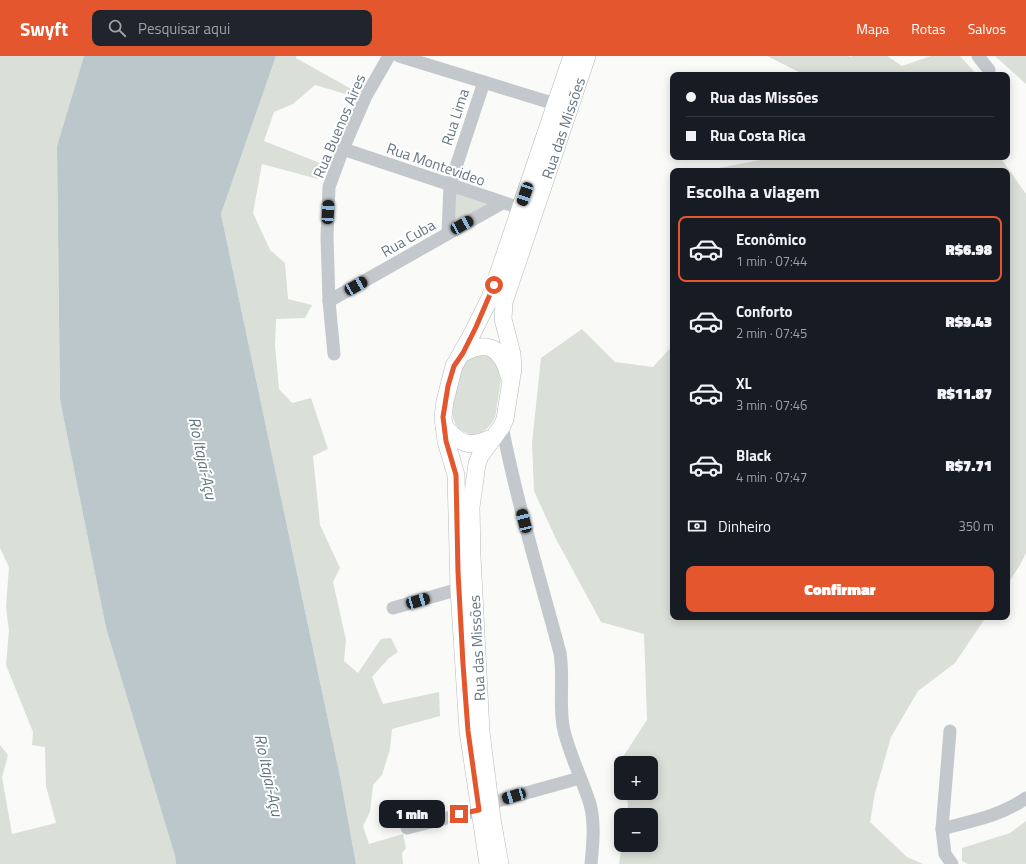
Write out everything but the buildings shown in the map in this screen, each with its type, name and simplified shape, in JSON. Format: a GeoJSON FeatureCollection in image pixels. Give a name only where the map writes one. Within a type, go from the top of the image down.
{"type":"FeatureCollection","features":[{"type":"Feature","properties":{"kind":"main road","name":"Rua das Missões"},"geometry":{"type":"LineString","coordinates":[[463,353],[490,298],[572,56]]}},
{"type":"Feature","properties":{"kind":"main road","name":"Rua das Missões"},"geometry":{"type":"LineString","coordinates":[[511,384],[513,368],[512,354],[503,319],[504,302],[587,56]]}},
{"type":"Feature","properties":{"kind":"main road"},"geometry":{"type":"LineString","coordinates":[[480,346],[488,347],[496,351],[502,357],[511,384],[499,432],[484,442],[473,444],[464,443],[453,436],[444,426],[445,401],[448,386],[454,366],[463,353],[480,346]]}},
{"type":"Feature","properties":{"kind":"main road","name":"Rua das Missões"},"geometry":{"type":"LineString","coordinates":[[444,426],[446,441],[456,475],[459,589],[468,731],[485,806]]}},
{"type":"Feature","properties":{"kind":"main road","name":"Rua das Missões"},"geometry":{"type":"LineString","coordinates":[[490,864],[478,688],[471,507],[477,464],[484,450],[499,432]]}},
{"type":"Feature","properties":{"kind":"street","name":"Rua Buenos Aires"},"geometry":{"type":"LineString","coordinates":[[334,354],[329,301],[327,237],[329,187],[343,149],[366,96],[389,56]]}},
{"type":"Feature","properties":{"kind":"street"},"geometry":{"type":"LineString","coordinates":[[399,56],[555,104]]}},
{"type":"Feature","properties":{"kind":"street"},"geometry":{"type":"LineString","coordinates":[[978,56],[989,70]]}},
{"type":"Feature","properties":{"kind":"street","name":"Rua Lima"},"geometry":{"type":"LineString","coordinates":[[448,233],[450,185],[484,82]]}},
{"type":"Feature","properties":{"kind":"street","name":"Rua Montevideo"},"geometry":{"type":"LineString","coordinates":[[343,149],[520,208]]}},
{"type":"Feature","properties":{"kind":"street","name":"Rua Cuba"},"geometry":{"type":"LineString","coordinates":[[329,301],[502,203]]}},
{"type":"Feature","properties":{"kind":"street"},"geometry":{"type":"LineString","coordinates":[[499,432],[508,454],[527,534],[560,653],[562,670],[561,699],[563,726],[590,804],[593,823],[591,864]]}},
{"type":"Feature","properties":{"kind":"street"},"geometry":{"type":"LineString","coordinates":[[393,608],[459,589]]}},
{"type":"Feature","properties":{"kind":"street"},"geometry":{"type":"LineString","coordinates":[[950,731],[942,829],[945,854],[952,864]]}},
{"type":"Feature","properties":{"kind":"street"},"geometry":{"type":"LineString","coordinates":[[407,828],[580,778]]}},
{"type":"Feature","properties":{"kind":"street"},"geometry":{"type":"LineString","coordinates":[[942,829],[1000,813],[1015,806],[1026,798]]}},
{"type":"Feature","properties":{"kind":"shaded area"},"geometry":{"type":"Polygon","coordinates":[[[0,56],[84,56],[57,146],[60,400],[106,628],[175,856],[176,864],[0,864],[0,745],[8,755],[2,777],[12,834],[56,823],[46,786],[45,747],[32,745],[33,732],[6,665],[9,631],[6,607],[9,567],[0,548],[0,56]]]}},
{"type":"Feature","properties":{"kind":"shaded area"},"geometry":{"type":"Polygon","coordinates":[[[276,56],[296,56],[296,58],[353,90],[349,95],[315,85],[293,104],[274,112],[264,141],[325,165],[318,179],[262,164],[253,213],[270,250],[285,263],[288,299],[312,305],[305,318],[276,319],[275,345],[279,389],[292,403],[311,398],[328,449],[313,456],[320,525],[340,568],[333,582],[346,640],[344,661],[358,673],[381,639],[391,638],[398,652],[389,658],[372,677],[383,704],[439,692],[440,716],[392,729],[390,749],[382,775],[373,785],[370,812],[363,826],[369,844],[403,834],[406,848],[402,853],[403,864],[356,864],[341,781],[221,214],[276,56]]]}},
{"type":"Feature","properties":{"kind":"shaded area"},"geometry":{"type":"Polygon","coordinates":[[[767,56],[887,56],[902,66],[931,56],[960,56],[974,72],[799,72],[767,56]]]}},
{"type":"Feature","properties":{"kind":"shaded area"},"geometry":{"type":"Polygon","coordinates":[[[995,56],[1026,56],[1026,84],[995,56]]]}},
{"type":"Feature","properties":{"kind":"shaded area"},"geometry":{"type":"Polygon","coordinates":[[[760,160],[1002,160],[1008,168],[718,168],[760,160]]]}},
{"type":"Feature","properties":{"kind":"shaded area"},"geometry":{"type":"Polygon","coordinates":[[[1010,171],[1026,194],[1026,553],[1010,580],[1010,171]]]}},
{"type":"Feature","properties":{"kind":"shaded area"},"geometry":{"type":"Polygon","coordinates":[[[454,190],[488,203],[453,224],[454,190]]]}},
{"type":"Feature","properties":{"kind":"shaded area"},"geometry":{"type":"Polygon","coordinates":[[[582,329],[615,362],[653,367],[670,348],[670,620],[984,620],[955,663],[918,691],[891,737],[875,793],[870,822],[907,857],[923,864],[619,864],[621,852],[658,852],[658,808],[628,808],[627,800],[658,800],[658,756],[624,756],[647,720],[644,634],[601,622],[556,539],[534,491],[532,443],[541,358],[582,329]]]}},
{"type":"Feature","properties":{"kind":"shaded area"},"geometry":{"type":"Polygon","coordinates":[[[482,353],[490,356],[499,366],[501,378],[494,419],[487,428],[474,436],[457,427],[454,421],[452,408],[457,381],[462,366],[470,357],[482,353]]]}},
{"type":"Feature","properties":{"kind":"shaded area"},"geometry":{"type":"Polygon","coordinates":[[[1026,821],[1026,864],[968,864],[962,861],[962,848],[1010,833],[1026,821]]]}},
{"type":"Feature","properties":{"kind":"water","name":"Rio Itajaí-Açu"},"geometry":{"type":"Polygon","coordinates":[[[84,56],[276,56],[221,214],[341,781],[356,864],[176,864],[175,856],[106,628],[60,400],[57,146],[84,56]]]}},
{"type":"Feature","properties":{"kind":"route"},"geometry":{"type":"LineString","coordinates":[[459,814],[479,810],[468,731],[463,664],[458,572],[456,475],[446,441],[443,417],[448,386],[454,366],[463,353],[476,327],[490,298],[494,285]]}}]}
